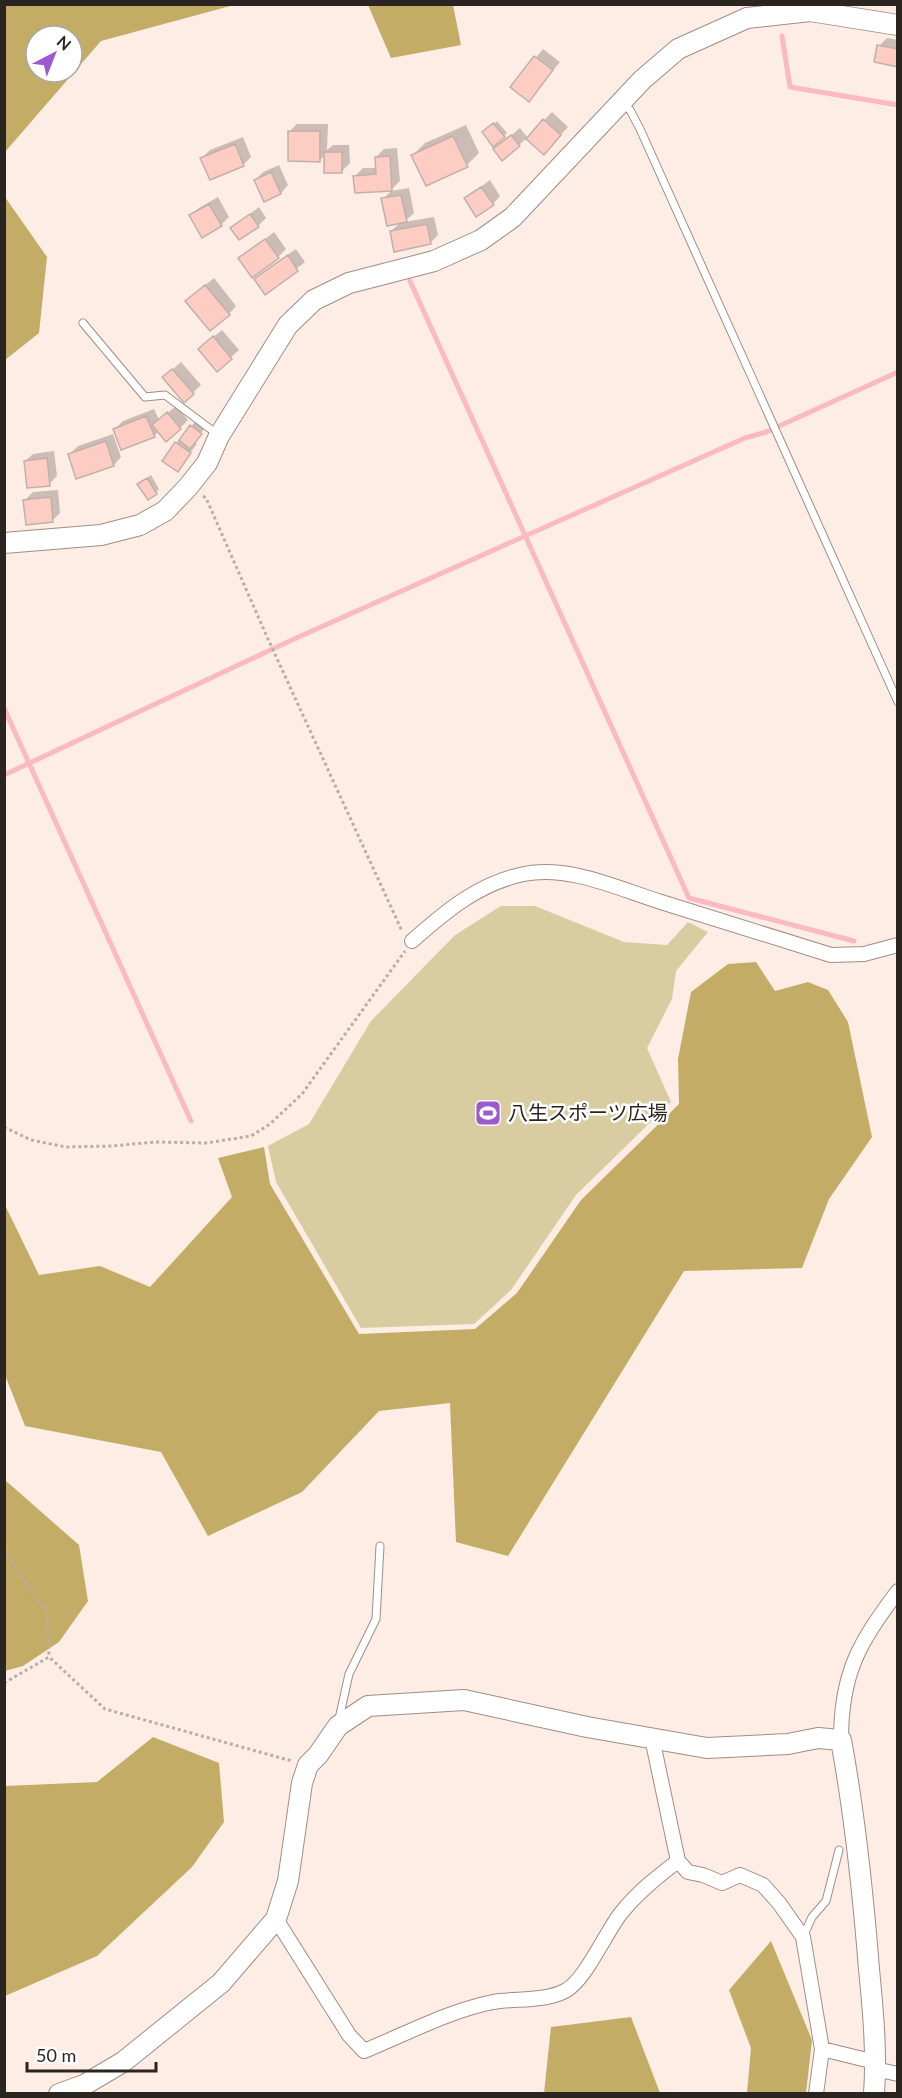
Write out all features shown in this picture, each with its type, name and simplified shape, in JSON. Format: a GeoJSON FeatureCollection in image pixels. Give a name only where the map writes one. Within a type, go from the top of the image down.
{"type":"FeatureCollection","features":[{"type":"Feature","properties":{"kind":"street"},"geometry":{"type":"LineString","coordinates":[[4,543],[101,535],[140,525],[165,511],[207,463],[219,436],[288,325],[314,300],[349,283],[434,261],[481,240],[513,217],[621,101],[678,48],[747,18],[810,11],[897,25]]}},
{"type":"Feature","properties":{"kind":"street"},"geometry":{"type":"LineString","coordinates":[[412,941],[447,911],[494,882],[520,874],[543,872],[590,879],[831,955],[864,954],[897,945]]}},
{"type":"Feature","properties":{"kind":"street"},"geometry":{"type":"LineString","coordinates":[[874,2094],[874,2029],[866,1922],[851,1794],[841,1740],[841,1710],[850,1670],[869,1630],[897,1591]]}},
{"type":"Feature","properties":{"kind":"street"},"geometry":{"type":"LineString","coordinates":[[59,2094],[84,2085],[123,2062],[221,1983],[276,1919],[288,1881],[302,1783],[308,1765],[318,1755],[338,1726],[368,1706],[464,1700],[587,1727],[707,1748],[789,1744],[818,1738],[841,1740]]}},
{"type":"Feature","properties":{"kind":"street"},"geometry":{"type":"LineString","coordinates":[[652,1738],[678,1861],[688,1872],[722,1883],[740,1875],[763,1885],[803,1937],[822,2049],[816,2094]]}},
{"type":"Feature","properties":{"kind":"street"},"geometry":{"type":"LineString","coordinates":[[276,1919],[349,2035],[364,2051],[451,2015],[493,2002],[545,1997],[567,1990],[582,1974],[620,1915],[647,1885],[678,1861]]}},
{"type":"Feature","properties":{"kind":"street"},"geometry":{"type":"LineString","coordinates":[[822,2049],[897,2074]]}},
{"type":"Feature","properties":{"kind":"lane"},"geometry":{"type":"LineString","coordinates":[[621,101],[630,110],[640,129],[897,702]]}},
{"type":"Feature","properties":{"kind":"lane"},"geometry":{"type":"LineString","coordinates":[[83,323],[145,398],[165,394],[219,436]]}},
{"type":"Feature","properties":{"kind":"lane"},"geometry":{"type":"LineString","coordinates":[[338,1726],[349,1674],[376,1619],[380,1546]]}},
{"type":"Feature","properties":{"kind":"lane"},"geometry":{"type":"LineString","coordinates":[[803,1937],[812,1917],[826,1901],[838,1850]]}},
{"type":"Feature","properties":{"kind":"path"},"geometry":{"type":"LineString","coordinates":[[4,1127],[31,1140],[66,1147],[156,1142],[206,1143],[251,1136],[270,1124],[302,1094],[412,941],[399,926],[206,498],[188,487]]}},
{"type":"Feature","properties":{"kind":"path"},"geometry":{"type":"LineString","coordinates":[[4,1551],[47,1614],[49,1657],[105,1709],[308,1765]]}},
{"type":"Feature","properties":{"kind":"path"},"geometry":{"type":"LineString","coordinates":[[4,1683],[49,1657]]}},
{"type":"Feature","properties":{"kind":"shaded area"},"geometry":{"type":"Polygon","coordinates":[[[5,4],[234,5],[101,41],[84,61],[84,24],[24,24],[24,84],[64,84],[5,152],[5,4]]]}},
{"type":"Feature","properties":{"kind":"shaded area"},"geometry":{"type":"Polygon","coordinates":[[[368,5],[453,5],[461,45],[391,58],[368,5]]]}},
{"type":"Feature","properties":{"kind":"shaded area"},"geometry":{"type":"Polygon","coordinates":[[[5,197],[47,257],[39,333],[5,360],[5,197]]]}},
{"type":"Feature","properties":{"kind":"shaded area","name":"八生スポーツ広場"},"geometry":{"type":"Polygon","coordinates":[[[501,906],[535,906],[624,942],[667,945],[688,922],[708,932],[676,971],[672,999],[647,1048],[671,1102],[576,1195],[511,1290],[474,1324],[361,1328],[276,1182],[268,1146],[309,1124],[371,1021],[455,935],[501,906]]]}},
{"type":"Feature","properties":{"kind":"shaded area"},"geometry":{"type":"Polygon","coordinates":[[[756,962],[775,991],[808,982],[828,990],[848,1022],[872,1137],[829,1199],[802,1268],[684,1271],[508,1556],[456,1542],[450,1403],[379,1411],[302,1492],[208,1536],[161,1452],[25,1426],[5,1375],[5,1205],[39,1275],[100,1266],[150,1287],[232,1197],[218,1158],[264,1147],[270,1184],[359,1334],[475,1329],[517,1293],[581,1200],[679,1104],[678,1059],[691,992],[728,964],[756,962]]]}},
{"type":"Feature","properties":{"kind":"shaded area"},"geometry":{"type":"Polygon","coordinates":[[[5,1480],[79,1545],[88,1601],[59,1642],[23,1666],[5,1671],[5,1480]]]}},
{"type":"Feature","properties":{"kind":"shaded area"},"geometry":{"type":"Polygon","coordinates":[[[153,1737],[219,1763],[224,1822],[192,1867],[97,1956],[5,1996],[5,1786],[97,1782],[153,1737]]]}},
{"type":"Feature","properties":{"kind":"shaded area"},"geometry":{"type":"Polygon","coordinates":[[[771,1941],[812,2040],[806,2093],[747,2093],[751,2048],[729,1990],[771,1941]]]}},
{"type":"Feature","properties":{"kind":"shaded area"},"geometry":{"type":"Polygon","coordinates":[[[631,2017],[660,2093],[544,2093],[551,2027],[631,2017]]]}},
{"type":"Feature","properties":{"kind":"building"},"geometry":{"type":"Polygon","coordinates":[[[877,45],[898,49],[898,67],[874,62],[877,45]]]}},
{"type":"Feature","properties":{"kind":"building"},"geometry":{"type":"Polygon","coordinates":[[[534,56],[553,70],[529,102],[510,87],[534,56]]]}},
{"type":"Feature","properties":{"kind":"building"},"geometry":{"type":"Polygon","coordinates":[[[543,119],[561,135],[544,155],[526,139],[543,119]]]}},
{"type":"Feature","properties":{"kind":"building"},"geometry":{"type":"Polygon","coordinates":[[[493,123],[505,137],[493,147],[482,132],[493,123]]]}},
{"type":"Feature","properties":{"kind":"building"},"geometry":{"type":"Polygon","coordinates":[[[288,131],[320,131],[320,162],[288,161],[288,131]]]}},
{"type":"Feature","properties":{"kind":"building"},"geometry":{"type":"Polygon","coordinates":[[[511,135],[520,146],[502,161],[493,149],[511,135]]]}},
{"type":"Feature","properties":{"kind":"building"},"geometry":{"type":"Polygon","coordinates":[[[453,136],[468,167],[426,186],[411,155],[453,136]]]}},
{"type":"Feature","properties":{"kind":"building"},"geometry":{"type":"Polygon","coordinates":[[[235,144],[244,166],[210,180],[200,158],[235,144]]]}},
{"type":"Feature","properties":{"kind":"building"},"geometry":{"type":"Polygon","coordinates":[[[324,152],[342,152],[342,173],[324,173],[324,152]]]}},
{"type":"Feature","properties":{"kind":"building"},"geometry":{"type":"Polygon","coordinates":[[[390,156],[392,191],[355,193],[353,176],[376,174],[375,157],[390,156]]]}},
{"type":"Feature","properties":{"kind":"building"},"geometry":{"type":"Polygon","coordinates":[[[271,172],[281,194],[264,202],[254,180],[271,172]]]}},
{"type":"Feature","properties":{"kind":"building"},"geometry":{"type":"Polygon","coordinates":[[[481,187],[494,205],[476,217],[464,198],[481,187]]]}},
{"type":"Feature","properties":{"kind":"building"},"geometry":{"type":"Polygon","coordinates":[[[401,195],[407,222],[387,226],[381,198],[401,195]]]}},
{"type":"Feature","properties":{"kind":"building"},"geometry":{"type":"Polygon","coordinates":[[[209,204],[222,226],[202,238],[189,215],[209,204]]]}},
{"type":"Feature","properties":{"kind":"building"},"geometry":{"type":"Polygon","coordinates":[[[250,214],[259,227],[239,240],[230,228],[250,214]]]}},
{"type":"Feature","properties":{"kind":"building"},"geometry":{"type":"Polygon","coordinates":[[[427,224],[431,244],[394,252],[390,231],[427,224]]]}},
{"type":"Feature","properties":{"kind":"building"},"geometry":{"type":"Polygon","coordinates":[[[265,239],[279,258],[252,278],[238,258],[265,239]]]}},
{"type":"Feature","properties":{"kind":"building"},"geometry":{"type":"Polygon","coordinates":[[[288,255],[298,271],[265,295],[254,279],[288,255]]]}},
{"type":"Feature","properties":{"kind":"building"},"geometry":{"type":"Polygon","coordinates":[[[205,285],[230,315],[210,331],[185,301],[205,285]]]}},
{"type":"Feature","properties":{"kind":"building"},"geometry":{"type":"Polygon","coordinates":[[[213,336],[232,359],[217,372],[198,349],[213,336]]]}},
{"type":"Feature","properties":{"kind":"building"},"geometry":{"type":"Polygon","coordinates":[[[172,369],[194,394],[184,403],[162,377],[172,369]]]}},
{"type":"Feature","properties":{"kind":"building"},"geometry":{"type":"Polygon","coordinates":[[[167,412],[181,429],[166,442],[152,425],[167,412]]]}},
{"type":"Feature","properties":{"kind":"building"},"geometry":{"type":"Polygon","coordinates":[[[146,416],[155,437],[121,450],[113,429],[146,416]]]}},
{"type":"Feature","properties":{"kind":"building"},"geometry":{"type":"Polygon","coordinates":[[[190,425],[202,434],[190,449],[179,440],[190,425]]]}},
{"type":"Feature","properties":{"kind":"building"},"geometry":{"type":"Polygon","coordinates":[[[106,441],[114,466],[76,479],[68,454],[106,441]]]}},
{"type":"Feature","properties":{"kind":"building"},"geometry":{"type":"Polygon","coordinates":[[[175,442],[191,453],[178,472],[162,461],[175,442]]]}},
{"type":"Feature","properties":{"kind":"building"},"geometry":{"type":"Polygon","coordinates":[[[47,458],[50,486],[27,488],[24,461],[47,458]]]}},
{"type":"Feature","properties":{"kind":"building"},"geometry":{"type":"Polygon","coordinates":[[[147,478],[157,494],[148,500],[137,484],[147,478]]]}},
{"type":"Feature","properties":{"kind":"building"},"geometry":{"type":"Polygon","coordinates":[[[51,497],[53,522],[26,525],[23,500],[51,497]]]}},
{"type":"Feature","properties":{"kind":"waterway"},"geometry":{"type":"LineString","coordinates":[[782,36],[790,87],[898,105]]}},
{"type":"Feature","properties":{"kind":"waterway"},"geometry":{"type":"LineString","coordinates":[[410,281],[689,898],[854,941]]}},
{"type":"Feature","properties":{"kind":"waterway"},"geometry":{"type":"LineString","coordinates":[[4,775],[294,639],[898,372]]}},
{"type":"Feature","properties":{"kind":"waterway"},"geometry":{"type":"LineString","coordinates":[[4,708],[191,1121]]}},
{"type":"Feature","properties":{"kind":"place","name":"八生スポーツ広場"},"geometry":{"type":"Point","coordinates":[488,1113]}}]}
